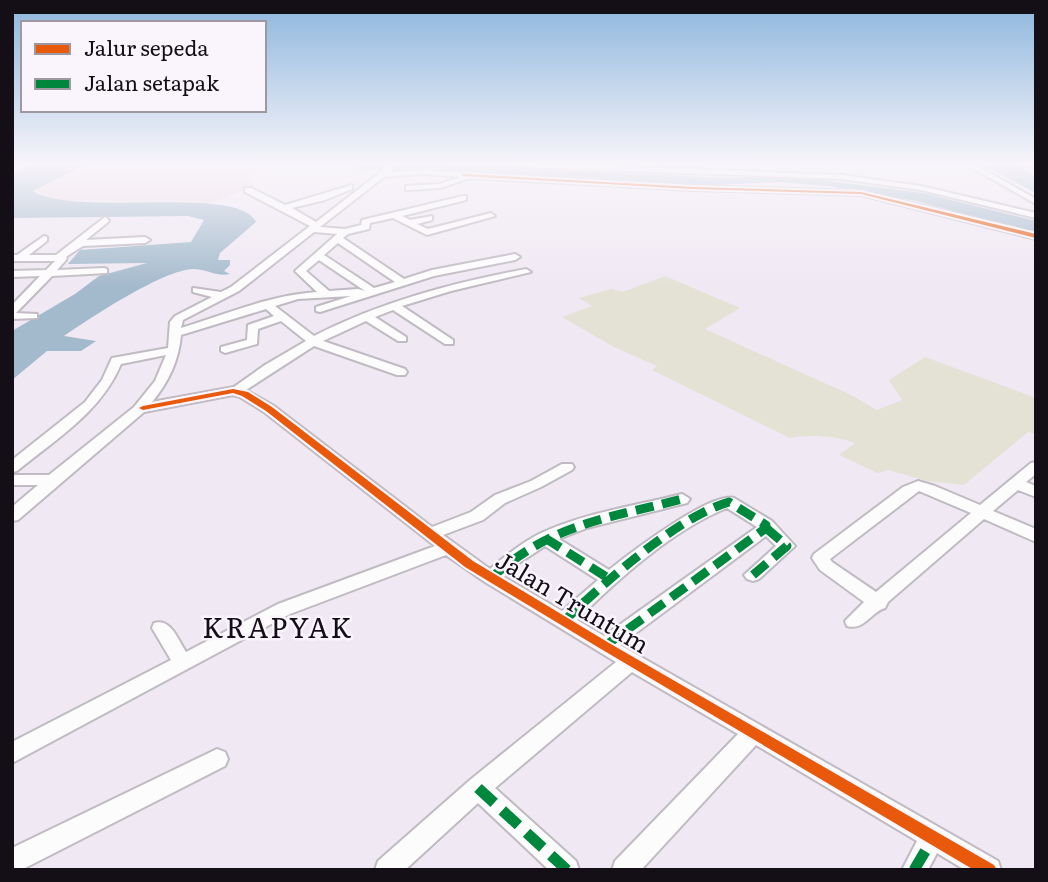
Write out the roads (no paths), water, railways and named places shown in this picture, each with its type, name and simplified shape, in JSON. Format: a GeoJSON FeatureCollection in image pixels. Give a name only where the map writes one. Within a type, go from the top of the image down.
{"type":"FeatureCollection","features":[{"type":"Feature","properties":{"kind":"street"},"geometry":{"type":"LineString","coordinates":[[278,205],[314,228],[342,236],[404,283]]}},
{"type":"Feature","properties":{"kind":"street"},"geometry":{"type":"LineString","coordinates":[[284,208],[295,205]]}},
{"type":"Feature","properties":{"kind":"street"},"geometry":{"type":"LineString","coordinates":[[12,516],[143,408],[164,377],[175,350],[176,322],[182,316],[223,296],[283,258],[343,205]]}},
{"type":"Feature","properties":{"kind":"street"},"geometry":{"type":"LineString","coordinates":[[376,233],[366,227],[364,222],[388,213],[427,205]]}},
{"type":"Feature","properties":{"kind":"street"},"geometry":{"type":"LineString","coordinates":[[913,205],[1036,236]]}},
{"type":"Feature","properties":{"kind":"street"},"geometry":{"type":"LineString","coordinates":[[991,205],[1036,216]]}},
{"type":"Feature","properties":{"kind":"street"},"geometry":{"type":"LineString","coordinates":[[388,213],[427,232],[491,216]]}},
{"type":"Feature","properties":{"kind":"street"},"geometry":{"type":"LineString","coordinates":[[409,223],[429,219]]}},
{"type":"Feature","properties":{"kind":"street"},"geometry":{"type":"LineString","coordinates":[[16,258],[59,257],[105,220]]}},
{"type":"Feature","properties":{"kind":"street"},"geometry":{"type":"LineString","coordinates":[[325,293],[300,271],[342,236],[366,227]]}},
{"type":"Feature","properties":{"kind":"street"},"geometry":{"type":"LineString","coordinates":[[16,258],[44,239]]}},
{"type":"Feature","properties":{"kind":"street"},"geometry":{"type":"LineString","coordinates":[[75,245],[145,240]]}},
{"type":"Feature","properties":{"kind":"street"},"geometry":{"type":"LineString","coordinates":[[12,311],[63,258],[59,257]]}},
{"type":"Feature","properties":{"kind":"street"},"geometry":{"type":"LineString","coordinates":[[320,309],[442,271],[515,257]]}},
{"type":"Feature","properties":{"kind":"street"},"geometry":{"type":"LineString","coordinates":[[300,260],[315,259],[372,292]]}},
{"type":"Feature","properties":{"kind":"street"},"geometry":{"type":"LineString","coordinates":[[12,274],[104,271]]}},
{"type":"Feature","properties":{"kind":"street"},"geometry":{"type":"LineString","coordinates":[[143,408],[237,391],[263,370],[341,326],[464,283],[526,272]]}},
{"type":"Feature","properties":{"kind":"street"},"geometry":{"type":"LineString","coordinates":[[197,290],[223,296]]}},
{"type":"Feature","properties":{"kind":"street"},"geometry":{"type":"LineString","coordinates":[[177,333],[302,295],[372,292]]}},
{"type":"Feature","properties":{"kind":"street"},"geometry":{"type":"LineString","coordinates":[[12,294],[30,294]]}},
{"type":"Feature","properties":{"kind":"street"},"geometry":{"type":"LineString","coordinates":[[302,295],[341,326]]}},
{"type":"Feature","properties":{"kind":"street"},"geometry":{"type":"LineString","coordinates":[[266,304],[314,342],[401,372]]}},
{"type":"Feature","properties":{"kind":"street"},"geometry":{"type":"LineString","coordinates":[[394,306],[449,342]]}},
{"type":"Feature","properties":{"kind":"street"},"geometry":{"type":"LineString","coordinates":[[12,316],[33,316]]}},
{"type":"Feature","properties":{"kind":"street"},"geometry":{"type":"LineString","coordinates":[[366,316],[402,340]]}},
{"type":"Feature","properties":{"kind":"street"},"geometry":{"type":"LineString","coordinates":[[225,349],[253,342],[251,327],[282,317]]}},
{"type":"Feature","properties":{"kind":"street"},"geometry":{"type":"LineString","coordinates":[[12,468],[90,405],[108,380],[116,361],[175,350]]}},
{"type":"Feature","properties":{"kind":"street","name":"Jalan Truntum"},"geometry":{"type":"LineString","coordinates":[[237,391],[269,409],[446,548],[491,578],[989,870]]}},
{"type":"Feature","properties":{"kind":"street"},"geometry":{"type":"LineString","coordinates":[[429,534],[477,516],[500,499],[537,484],[567,467]]}},
{"type":"Feature","properties":{"kind":"street"},"geometry":{"type":"LineString","coordinates":[[854,621],[879,603],[1036,467]]}},
{"type":"Feature","properties":{"kind":"street"},"geometry":{"type":"LineString","coordinates":[[12,480],[53,480]]}},
{"type":"Feature","properties":{"kind":"street"},"geometry":{"type":"LineString","coordinates":[[1016,483],[1036,492]]}},
{"type":"Feature","properties":{"kind":"street"},"geometry":{"type":"LineString","coordinates":[[879,603],[822,563],[822,556],[908,490],[918,486],[930,489],[1036,536]]}},
{"type":"Feature","properties":{"kind":"street"},"geometry":{"type":"LineString","coordinates":[[491,578],[519,552],[575,524],[641,511],[682,499]]}},
{"type":"Feature","properties":{"kind":"street"},"geometry":{"type":"LineString","coordinates":[[564,621],[608,578],[664,537],[727,501],[757,519],[786,542],[787,546],[753,575]]}},
{"type":"Feature","properties":{"kind":"street"},"geometry":{"type":"LineString","coordinates":[[605,646],[766,528]]}},
{"type":"Feature","properties":{"kind":"street"},"geometry":{"type":"LineString","coordinates":[[545,538],[608,578]]}},
{"type":"Feature","properties":{"kind":"street"},"geometry":{"type":"LineString","coordinates":[[12,753],[284,609],[446,548]]}},
{"type":"Feature","properties":{"kind":"street"},"geometry":{"type":"LineString","coordinates":[[160,628],[183,663]]}},
{"type":"Feature","properties":{"kind":"street"},"geometry":{"type":"LineString","coordinates":[[387,870],[478,788],[631,662]]}},
{"type":"Feature","properties":{"kind":"street"},"geometry":{"type":"LineString","coordinates":[[624,870],[753,733]]}},
{"type":"Feature","properties":{"kind":"street"},"geometry":{"type":"LineString","coordinates":[[12,861],[217,760]]}},
{"type":"Feature","properties":{"kind":"street"},"geometry":{"type":"LineString","coordinates":[[478,788],[567,870]]}},
{"type":"Feature","properties":{"kind":"street"},"geometry":{"type":"LineString","coordinates":[[914,870],[933,838]]}},
{"type":"Feature","properties":{"kind":"water"},"geometry":{"type":"Polygon","coordinates":[[[12,205],[221,205],[243,211],[256,222],[220,253],[218,260],[230,260],[230,265],[224,271],[230,274],[193,269],[164,277],[108,307],[64,336],[96,341],[81,351],[47,351],[12,380],[12,331],[75,294],[99,276],[147,263],[68,264],[80,250],[191,242],[204,220],[188,216],[12,218],[12,205]]]}},
{"type":"Feature","properties":{"kind":"water"},"geometry":{"type":"Polygon","coordinates":[[[932,205],[972,205],[1036,221],[1036,233],[932,205]]]}},
{"type":"Feature","properties":{"kind":"district","name":"KRAPYAK"},"geometry":{"type":"Point","coordinates":[278,628]}}]}
